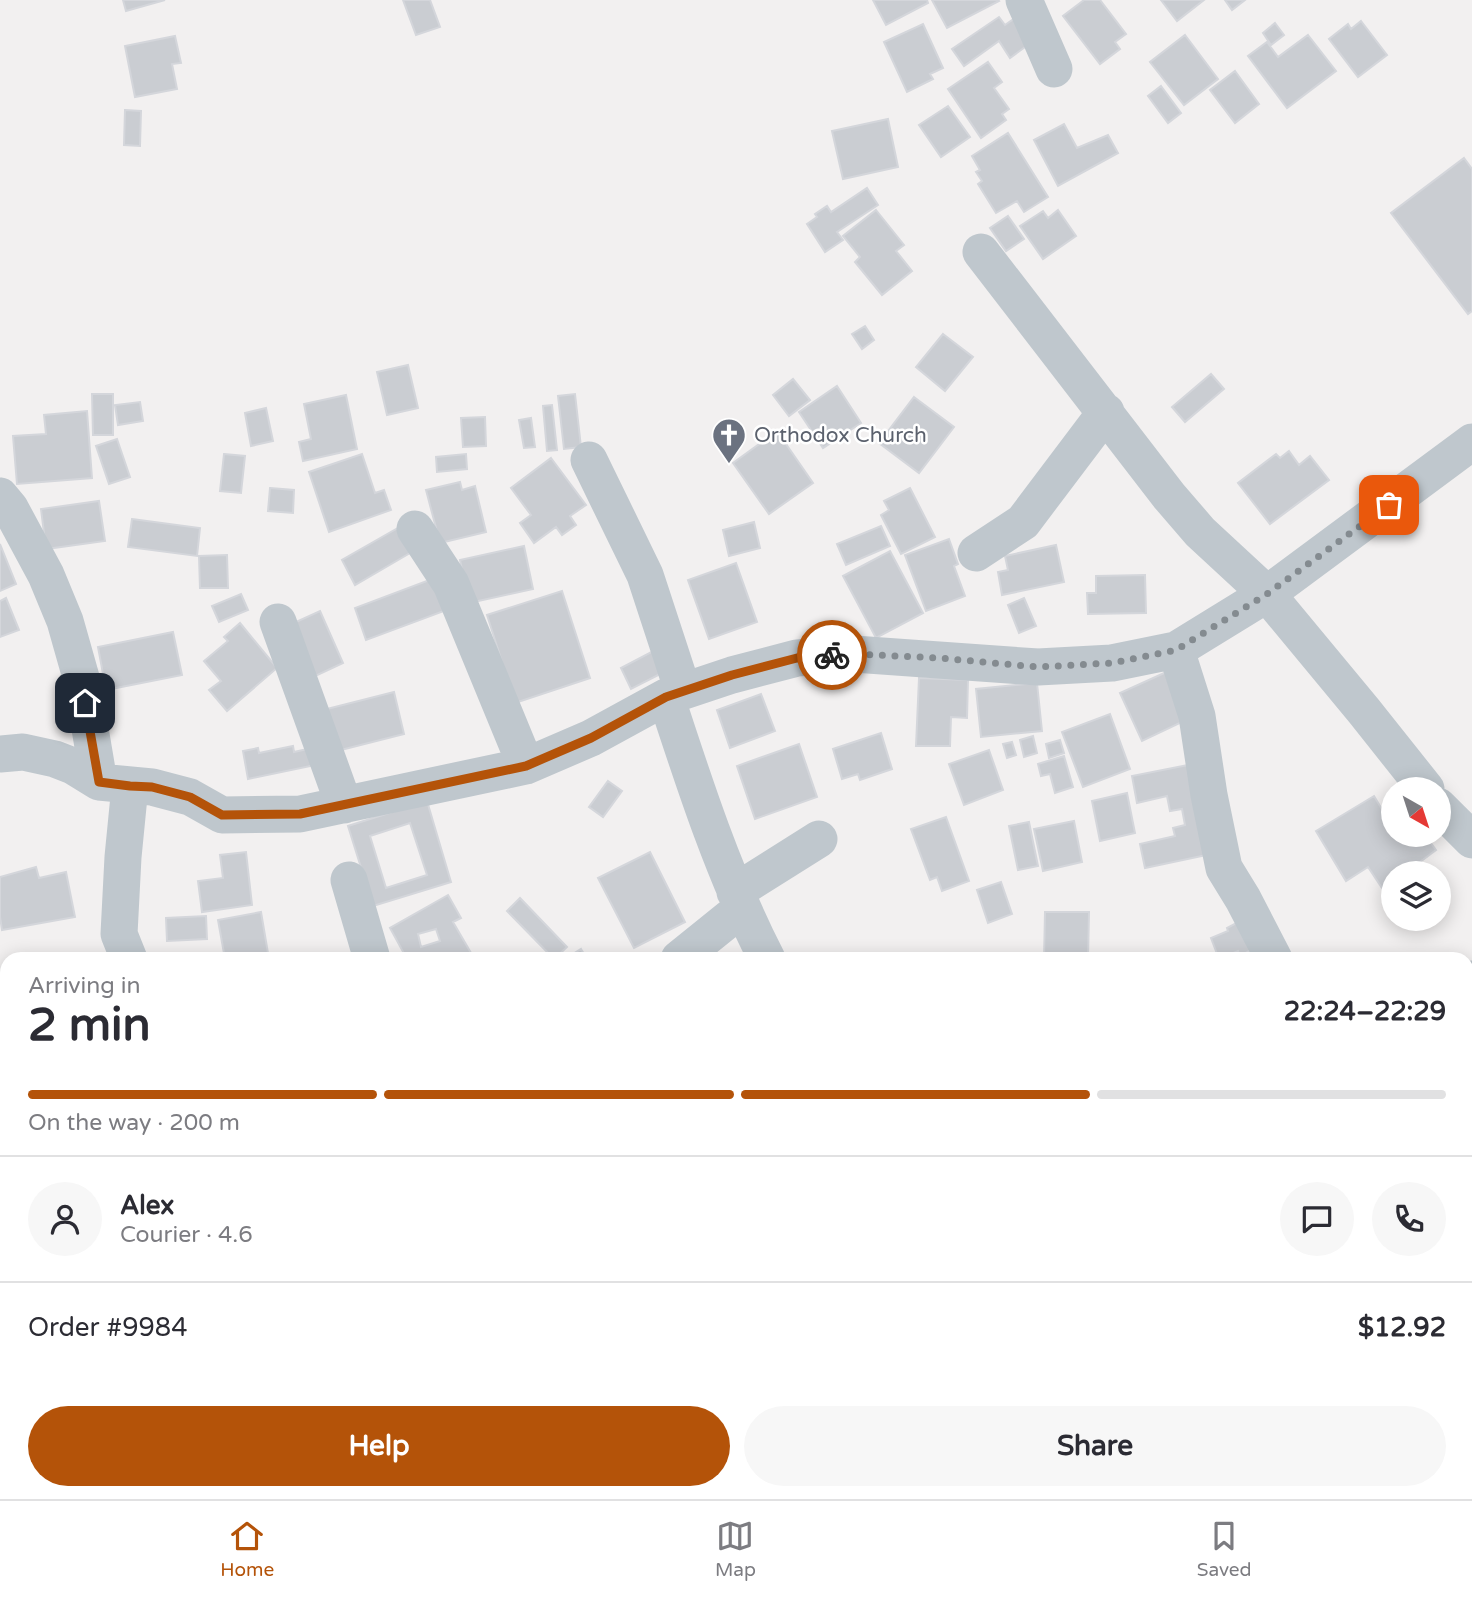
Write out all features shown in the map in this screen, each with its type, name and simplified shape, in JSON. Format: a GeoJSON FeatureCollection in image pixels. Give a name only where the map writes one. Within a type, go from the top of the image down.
{"type":"FeatureCollection","features":[{"type":"Feature","properties":{"kind":"street"},"geometry":{"type":"LineString","coordinates":[[1024,0],[1054,69]]}},
{"type":"Feature","properties":{"kind":"street"},"geometry":{"type":"LineString","coordinates":[[981,252],[1169,496],[1200,532],[1267,594],[1416,777]]}},
{"type":"Feature","properties":{"kind":"street"},"geometry":{"type":"LineString","coordinates":[[976,554],[1023,522],[1106,412]]}},
{"type":"Feature","properties":{"kind":"street"},"geometry":{"type":"LineString","coordinates":[[0,754],[23,752],[55,759],[115,784],[152,787],[190,797],[222,815],[300,814],[526,766],[591,738],[674,694],[797,658],[854,654],[1038,667],[1112,663],[1176,650],[1267,594],[1472,442]]}},
{"type":"Feature","properties":{"kind":"street"},"geometry":{"type":"LineString","coordinates":[[589,460],[645,575],[696,792],[738,901],[764,952]]}},
{"type":"Feature","properties":{"kind":"street"},"geometry":{"type":"LineString","coordinates":[[0,496],[10,508],[46,575],[65,621],[115,784],[123,858],[120,934],[126,952]]}},
{"type":"Feature","properties":{"kind":"street"},"geometry":{"type":"LineString","coordinates":[[415,529],[451,584],[526,766]]}},
{"type":"Feature","properties":{"kind":"street"},"geometry":{"type":"LineString","coordinates":[[278,622],[344,805]]}},
{"type":"Feature","properties":{"kind":"street"},"geometry":{"type":"LineString","coordinates":[[1176,650],[1197,716],[1224,868],[1270,952]]}},
{"type":"Feature","properties":{"kind":"street"},"geometry":{"type":"LineString","coordinates":[[1451,819],[1472,840]]}},
{"type":"Feature","properties":{"kind":"street"},"geometry":{"type":"LineString","coordinates":[[686,952],[738,901],[819,839]]}},
{"type":"Feature","properties":{"kind":"street"},"geometry":{"type":"LineString","coordinates":[[349,880],[370,952]]}},
{"type":"Feature","properties":{"kind":"building"},"geometry":{"type":"Polygon","coordinates":[[[123,0],[165,0],[126,11],[123,0]]]}},
{"type":"Feature","properties":{"kind":"building"},"geometry":{"type":"Polygon","coordinates":[[[403,0],[430,0],[440,27],[416,35],[403,0]]]}},
{"type":"Feature","properties":{"kind":"building"},"geometry":{"type":"Polygon","coordinates":[[[873,0],[927,0],[928,3],[886,25],[873,0]]]}},
{"type":"Feature","properties":{"kind":"building"},"geometry":{"type":"Polygon","coordinates":[[[932,0],[998,0],[999,1],[947,28],[932,0]]]}},
{"type":"Feature","properties":{"kind":"building"},"geometry":{"type":"Polygon","coordinates":[[[1084,0],[1100,0],[1126,34],[1115,42],[1120,49],[1100,64],[1063,16],[1084,0]]]}},
{"type":"Feature","properties":{"kind":"building"},"geometry":{"type":"Polygon","coordinates":[[[1161,0],[1204,0],[1177,21],[1161,0]]]}},
{"type":"Feature","properties":{"kind":"building"},"geometry":{"type":"Polygon","coordinates":[[[1225,0],[1245,0],[1232,10],[1225,0]]]}},
{"type":"Feature","properties":{"kind":"building"},"geometry":{"type":"Polygon","coordinates":[[[999,17],[1005,25],[1015,18],[1032,42],[1010,58],[999,41],[964,66],[952,49],[999,17]]]}},
{"type":"Feature","properties":{"kind":"building"},"geometry":{"type":"Polygon","coordinates":[[[1361,21],[1387,55],[1358,77],[1329,39],[1348,24],[1351,29],[1361,21]]]}},
{"type":"Feature","properties":{"kind":"building"},"geometry":{"type":"Polygon","coordinates":[[[1275,23],[1284,35],[1271,45],[1263,33],[1275,23]]]}},
{"type":"Feature","properties":{"kind":"building"},"geometry":{"type":"Polygon","coordinates":[[[923,24],[943,68],[930,74],[933,79],[907,92],[884,42],[923,24]]]}},
{"type":"Feature","properties":{"kind":"building"},"geometry":{"type":"Polygon","coordinates":[[[1185,35],[1218,79],[1184,105],[1150,62],[1185,35]]]}},
{"type":"Feature","properties":{"kind":"building"},"geometry":{"type":"Polygon","coordinates":[[[1308,35],[1336,71],[1287,108],[1248,56],[1267,42],[1278,57],[1308,35]]]}},
{"type":"Feature","properties":{"kind":"building"},"geometry":{"type":"Polygon","coordinates":[[[175,36],[181,63],[172,64],[177,89],[135,97],[125,46],[175,36]]]}},
{"type":"Feature","properties":{"kind":"building"},"geometry":{"type":"Polygon","coordinates":[[[988,62],[1002,82],[994,88],[1009,109],[1002,114],[1006,120],[981,138],[948,89],[988,62]]]}},
{"type":"Feature","properties":{"kind":"building"},"geometry":{"type":"Polygon","coordinates":[[[1235,71],[1259,104],[1235,123],[1210,90],[1235,71]]]}},
{"type":"Feature","properties":{"kind":"building"},"geometry":{"type":"Polygon","coordinates":[[[1161,86],[1181,113],[1168,123],[1148,96],[1161,86]]]}},
{"type":"Feature","properties":{"kind":"building"},"geometry":{"type":"Polygon","coordinates":[[[948,106],[970,137],[941,157],[919,125],[948,106]]]}},
{"type":"Feature","properties":{"kind":"building"},"geometry":{"type":"Polygon","coordinates":[[[125,110],[141,111],[140,146],[124,145],[125,110]]]}},
{"type":"Feature","properties":{"kind":"building"},"geometry":{"type":"Polygon","coordinates":[[[888,119],[898,167],[843,179],[832,131],[888,119]]]}},
{"type":"Feature","properties":{"kind":"building"},"geometry":{"type":"Polygon","coordinates":[[[1064,124],[1077,148],[1108,135],[1118,153],[1058,186],[1034,140],[1064,124]]]}},
{"type":"Feature","properties":{"kind":"building"},"geometry":{"type":"Polygon","coordinates":[[[1008,133],[1048,197],[1024,212],[1017,201],[996,213],[978,184],[982,181],[976,172],[980,170],[972,156],[1008,133]]]}},
{"type":"Feature","properties":{"kind":"building"},"geometry":{"type":"Polygon","coordinates":[[[1464,158],[1472,169],[1472,311],[1468,314],[1391,213],[1464,158]]]}},
{"type":"Feature","properties":{"kind":"building"},"geometry":{"type":"Polygon","coordinates":[[[867,188],[878,205],[837,232],[843,240],[825,252],[807,224],[827,206],[831,212],[867,188]]]}},
{"type":"Feature","properties":{"kind":"building"},"geometry":{"type":"Polygon","coordinates":[[[876,210],[904,245],[896,251],[912,271],[882,295],[855,262],[860,257],[843,236],[876,210]]]}},
{"type":"Feature","properties":{"kind":"building"},"geometry":{"type":"Polygon","coordinates":[[[1058,210],[1076,236],[1043,259],[1020,226],[1043,211],[1048,218],[1058,210]]]}},
{"type":"Feature","properties":{"kind":"building"},"geometry":{"type":"Polygon","coordinates":[[[1008,216],[1024,239],[1006,251],[990,228],[1008,216]]]}},
{"type":"Feature","properties":{"kind":"building"},"geometry":{"type":"Polygon","coordinates":[[[865,326],[874,340],[862,349],[852,334],[865,326]]]}},
{"type":"Feature","properties":{"kind":"building"},"geometry":{"type":"Polygon","coordinates":[[[943,334],[973,357],[945,391],[916,367],[943,334]]]}},
{"type":"Feature","properties":{"kind":"building"},"geometry":{"type":"Polygon","coordinates":[[[408,365],[418,408],[387,415],[377,372],[408,365]]]}},
{"type":"Feature","properties":{"kind":"building"},"geometry":{"type":"Polygon","coordinates":[[[1211,374],[1224,389],[1185,422],[1172,407],[1211,374]]]}},
{"type":"Feature","properties":{"kind":"building"},"geometry":{"type":"Polygon","coordinates":[[[793,379],[810,400],[789,416],[773,395],[793,379]]]}},
{"type":"Feature","properties":{"kind":"building"},"geometry":{"type":"Polygon","coordinates":[[[837,386],[861,423],[823,448],[799,412],[837,386]]]}},
{"type":"Feature","properties":{"kind":"building"},"geometry":{"type":"Polygon","coordinates":[[[92,394],[113,394],[113,435],[93,435],[92,394]]]}},
{"type":"Feature","properties":{"kind":"building"},"geometry":{"type":"Polygon","coordinates":[[[575,394],[581,447],[564,449],[558,396],[575,394]]]}},
{"type":"Feature","properties":{"kind":"building"},"geometry":{"type":"Polygon","coordinates":[[[346,395],[357,449],[303,461],[299,442],[311,439],[304,404],[346,395]]]}},
{"type":"Feature","properties":{"kind":"building"},"geometry":{"type":"Polygon","coordinates":[[[914,397],[954,427],[919,473],[879,443],[914,397]]]}},
{"type":"Feature","properties":{"kind":"building"},"geometry":{"type":"Polygon","coordinates":[[[140,402],[143,421],[118,425],[115,405],[140,402]]]}},
{"type":"Feature","properties":{"kind":"building"},"geometry":{"type":"Polygon","coordinates":[[[552,405],[557,450],[547,451],[543,406],[552,405]]]}},
{"type":"Feature","properties":{"kind":"building"},"geometry":{"type":"Polygon","coordinates":[[[266,408],[273,441],[251,446],[245,413],[266,408]]]}},
{"type":"Feature","properties":{"kind":"building"},"geometry":{"type":"Polygon","coordinates":[[[87,411],[92,478],[17,484],[13,436],[46,434],[44,415],[87,411]]]}},
{"type":"Feature","properties":{"kind":"building"},"geometry":{"type":"Polygon","coordinates":[[[485,417],[486,446],[463,447],[461,418],[485,417]]]}},
{"type":"Feature","properties":{"kind":"building"},"geometry":{"type":"Polygon","coordinates":[[[531,418],[535,447],[524,448],[519,420],[531,418]]]}},
{"type":"Feature","properties":{"kind":"building"},"geometry":{"type":"Polygon","coordinates":[[[777,431],[813,483],[769,514],[733,463],[777,431]]]}},
{"type":"Feature","properties":{"kind":"building"},"geometry":{"type":"Polygon","coordinates":[[[117,439],[130,477],[109,484],[96,446],[117,439]]]}},
{"type":"Feature","properties":{"kind":"building"},"geometry":{"type":"Polygon","coordinates":[[[1289,451],[1299,465],[1310,456],[1329,480],[1270,524],[1238,483],[1276,454],[1280,458],[1289,451]]]}},
{"type":"Feature","properties":{"kind":"building"},"geometry":{"type":"Polygon","coordinates":[[[224,454],[245,456],[241,493],[220,491],[224,454]]]}},
{"type":"Feature","properties":{"kind":"building"},"geometry":{"type":"Polygon","coordinates":[[[362,454],[375,493],[384,490],[391,510],[329,532],[309,472],[362,454]]]}},
{"type":"Feature","properties":{"kind":"building"},"geometry":{"type":"Polygon","coordinates":[[[466,454],[467,469],[437,472],[436,457],[466,454]]]}},
{"type":"Feature","properties":{"kind":"building"},"geometry":{"type":"Polygon","coordinates":[[[551,458],[586,505],[570,516],[576,525],[562,535],[556,527],[534,543],[520,523],[531,515],[511,488],[551,458]]]}},
{"type":"Feature","properties":{"kind":"building"},"geometry":{"type":"Polygon","coordinates":[[[460,482],[462,490],[475,486],[486,532],[440,543],[426,490],[460,482]]]}},
{"type":"Feature","properties":{"kind":"building"},"geometry":{"type":"Polygon","coordinates":[[[270,488],[294,490],[293,513],[268,511],[270,488]]]}},
{"type":"Feature","properties":{"kind":"building"},"geometry":{"type":"Polygon","coordinates":[[[910,488],[935,537],[901,554],[881,515],[889,510],[884,501],[910,488]]]}},
{"type":"Feature","properties":{"kind":"building"},"geometry":{"type":"Polygon","coordinates":[[[99,501],[105,541],[46,549],[41,509],[99,501]]]}},
{"type":"Feature","properties":{"kind":"building"},"geometry":{"type":"Polygon","coordinates":[[[132,519],[200,528],[197,556],[128,547],[132,519]]]}},
{"type":"Feature","properties":{"kind":"building"},"geometry":{"type":"Polygon","coordinates":[[[754,522],[760,548],[729,556],[723,530],[754,522]]]}},
{"type":"Feature","properties":{"kind":"building"},"geometry":{"type":"Polygon","coordinates":[[[403,525],[417,549],[355,585],[342,560],[403,525]]]}},
{"type":"Feature","properties":{"kind":"building"},"geometry":{"type":"Polygon","coordinates":[[[881,526],[890,546],[846,565],[837,544],[881,526]]]}},
{"type":"Feature","properties":{"kind":"building"},"geometry":{"type":"Polygon","coordinates":[[[949,539],[958,564],[954,566],[965,596],[926,611],[905,555],[949,539]]]}},
{"type":"Feature","properties":{"kind":"building"},"geometry":{"type":"Polygon","coordinates":[[[0,544],[16,584],[0,591],[0,544]]]}},
{"type":"Feature","properties":{"kind":"building"},"geometry":{"type":"Polygon","coordinates":[[[1056,545],[1064,582],[1002,595],[998,572],[1008,570],[1005,556],[1056,545]]]}},
{"type":"Feature","properties":{"kind":"building"},"geometry":{"type":"Polygon","coordinates":[[[524,546],[533,589],[469,603],[460,560],[524,546]]]}},
{"type":"Feature","properties":{"kind":"building"},"geometry":{"type":"Polygon","coordinates":[[[890,551],[923,613],[876,638],[843,576],[890,551]]]}},
{"type":"Feature","properties":{"kind":"building"},"geometry":{"type":"Polygon","coordinates":[[[227,555],[228,588],[200,588],[199,556],[227,555]]]}},
{"type":"Feature","properties":{"kind":"building"},"geometry":{"type":"Polygon","coordinates":[[[736,563],[757,622],[709,639],[688,580],[736,563]]]}},
{"type":"Feature","properties":{"kind":"building"},"geometry":{"type":"Polygon","coordinates":[[[1145,575],[1146,613],[1088,614],[1087,593],[1096,593],[1096,576],[1145,575]]]}},
{"type":"Feature","properties":{"kind":"building"},"geometry":{"type":"Polygon","coordinates":[[[440,576],[452,608],[366,640],[355,608],[440,576]]]}},
{"type":"Feature","properties":{"kind":"building"},"geometry":{"type":"Polygon","coordinates":[[[562,591],[590,678],[515,703],[487,615],[562,591]]]}},
{"type":"Feature","properties":{"kind":"building"},"geometry":{"type":"Polygon","coordinates":[[[241,594],[248,610],[219,622],[212,606],[241,594]]]}},
{"type":"Feature","properties":{"kind":"building"},"geometry":{"type":"Polygon","coordinates":[[[6,598],[19,630],[0,637],[0,601],[6,598]]]}},
{"type":"Feature","properties":{"kind":"building"},"geometry":{"type":"Polygon","coordinates":[[[1024,598],[1036,626],[1019,633],[1008,605],[1024,598]]]}},
{"type":"Feature","properties":{"kind":"building"},"geometry":{"type":"Polygon","coordinates":[[[320,611],[343,663],[309,679],[285,627],[320,611]]]}},
{"type":"Feature","properties":{"kind":"building"},"geometry":{"type":"Polygon","coordinates":[[[240,623],[277,668],[227,711],[209,690],[221,681],[204,661],[228,641],[224,637],[240,623]]]}},
{"type":"Feature","properties":{"kind":"building"},"geometry":{"type":"Polygon","coordinates":[[[173,632],[182,675],[106,690],[98,647],[173,632]]]}},
{"type":"Feature","properties":{"kind":"building"},"geometry":{"type":"Polygon","coordinates":[[[657,649],[668,670],[631,689],[621,668],[657,649]]]}},
{"type":"Feature","properties":{"kind":"building"},"geometry":{"type":"Polygon","coordinates":[[[1173,669],[1182,722],[1142,741],[1120,693],[1173,669]]]}},
{"type":"Feature","properties":{"kind":"building"},"geometry":{"type":"Polygon","coordinates":[[[919,678],[968,680],[967,718],[951,717],[950,746],[916,746],[919,678]]]}},
{"type":"Feature","properties":{"kind":"building"},"geometry":{"type":"Polygon","coordinates":[[[1037,683],[1042,731],[981,737],[976,689],[1037,683]]]}},
{"type":"Feature","properties":{"kind":"building"},"geometry":{"type":"Polygon","coordinates":[[[394,692],[404,734],[333,752],[323,710],[394,692]]]}},
{"type":"Feature","properties":{"kind":"building"},"geometry":{"type":"Polygon","coordinates":[[[761,694],[775,731],[730,748],[717,710],[761,694]]]}},
{"type":"Feature","properties":{"kind":"building"},"geometry":{"type":"Polygon","coordinates":[[[1110,714],[1130,769],[1083,787],[1062,732],[1110,714]]]}},
{"type":"Feature","properties":{"kind":"building"},"geometry":{"type":"Polygon","coordinates":[[[881,733],[892,769],[860,780],[858,774],[842,779],[833,749],[881,733]]]}},
{"type":"Feature","properties":{"kind":"building"},"geometry":{"type":"Polygon","coordinates":[[[1033,736],[1037,753],[1024,757],[1020,740],[1033,736]]]}},
{"type":"Feature","properties":{"kind":"building"},"geometry":{"type":"Polygon","coordinates":[[[1060,740],[1064,753],[1049,758],[1046,744],[1060,740]]]}},
{"type":"Feature","properties":{"kind":"building"},"geometry":{"type":"Polygon","coordinates":[[[1012,742],[1016,755],[1007,758],[1003,744],[1012,742]]]}},
{"type":"Feature","properties":{"kind":"building"},"geometry":{"type":"Polygon","coordinates":[[[799,744],[817,797],[755,819],[737,766],[799,744]]]}},
{"type":"Feature","properties":{"kind":"building"},"geometry":{"type":"Polygon","coordinates":[[[293,746],[294,752],[316,747],[320,764],[248,779],[243,751],[258,748],[259,753],[293,746]]]}},
{"type":"Feature","properties":{"kind":"building"},"geometry":{"type":"Polygon","coordinates":[[[989,750],[1003,790],[964,805],[949,764],[989,750]]]}},
{"type":"Feature","properties":{"kind":"building"},"geometry":{"type":"Polygon","coordinates":[[[1064,756],[1073,787],[1055,793],[1050,774],[1041,776],[1038,764],[1064,756]]]}},
{"type":"Feature","properties":{"kind":"building"},"geometry":{"type":"Polygon","coordinates":[[[1198,763],[1216,853],[1145,868],[1140,844],[1175,836],[1173,828],[1185,825],[1182,809],[1170,811],[1167,796],[1137,803],[1132,776],[1198,763]]]}},
{"type":"Feature","properties":{"kind":"building"},"geometry":{"type":"Polygon","coordinates":[[[608,781],[622,791],[603,817],[589,807],[608,781]]]}},
{"type":"Feature","properties":{"kind":"building"},"geometry":{"type":"Polygon","coordinates":[[[1127,793],[1135,833],[1100,841],[1092,801],[1127,793]]]}},
{"type":"Feature","properties":{"kind":"building"},"geometry":{"type":"Polygon","coordinates":[[[1374,796],[1381,808],[1381,847],[1434,847],[1436,850],[1421,861],[1381,861],[1381,886],[1368,867],[1346,881],[1316,831],[1374,796]]]}},
{"type":"Feature","properties":{"kind":"building"},"geometry":{"type":"Polygon","coordinates":[[[427,801],[451,882],[373,906],[348,826],[427,801]],[[410,823],[370,836],[386,888],[427,875],[410,823]]]}},
{"type":"Feature","properties":{"kind":"building"},"geometry":{"type":"Polygon","coordinates":[[[946,817],[969,881],[942,891],[937,877],[930,880],[911,829],[946,817]]]}},
{"type":"Feature","properties":{"kind":"building"},"geometry":{"type":"Polygon","coordinates":[[[1074,821],[1082,862],[1043,871],[1034,829],[1074,821]]]}},
{"type":"Feature","properties":{"kind":"building"},"geometry":{"type":"Polygon","coordinates":[[[1029,822],[1038,866],[1018,870],[1009,826],[1029,822]]]}},
{"type":"Feature","properties":{"kind":"building"},"geometry":{"type":"Polygon","coordinates":[[[246,852],[252,905],[202,912],[198,881],[223,878],[220,855],[246,852]]]}},
{"type":"Feature","properties":{"kind":"building"},"geometry":{"type":"Polygon","coordinates":[[[650,852],[685,922],[634,948],[598,878],[650,852]]]}},
{"type":"Feature","properties":{"kind":"building"},"geometry":{"type":"Polygon","coordinates":[[[36,867],[39,878],[66,872],[75,917],[2,930],[0,877],[36,867]]]}},
{"type":"Feature","properties":{"kind":"building"},"geometry":{"type":"Polygon","coordinates":[[[1001,882],[1012,914],[988,923],[977,890],[1001,882]]]}},
{"type":"Feature","properties":{"kind":"building"},"geometry":{"type":"Polygon","coordinates":[[[448,895],[461,918],[453,922],[470,952],[403,952],[390,928],[448,895]],[[436,929],[418,934],[421,947],[440,941],[436,929]]]}},
{"type":"Feature","properties":{"kind":"building"},"geometry":{"type":"Polygon","coordinates":[[[520,898],[567,947],[562,952],[547,952],[507,911],[520,898]]]}},
{"type":"Feature","properties":{"kind":"building"},"geometry":{"type":"Polygon","coordinates":[[[261,912],[268,952],[224,952],[218,920],[261,912]]]}},
{"type":"Feature","properties":{"kind":"building"},"geometry":{"type":"Polygon","coordinates":[[[1045,912],[1089,912],[1088,952],[1044,952],[1045,912]]]}},
{"type":"Feature","properties":{"kind":"building"},"geometry":{"type":"Polygon","coordinates":[[[206,916],[207,939],[167,941],[166,918],[206,916]]]}},
{"type":"Feature","properties":{"kind":"building"},"geometry":{"type":"Polygon","coordinates":[[[1244,919],[1263,943],[1247,952],[1216,952],[1211,938],[1228,931],[1227,928],[1244,919]]]}},
{"type":"Feature","properties":{"kind":"way so far"},"geometry":{"type":"LineString","coordinates":[[832,655],[939,658],[1038,667],[1112,663],[1176,650],[1267,594],[1389,505]]}},
{"type":"Feature","properties":{"kind":"place","name":"Orthodox Church"},"geometry":{"type":"Point","coordinates":[729,465]}},
{"type":"Feature","properties":{"kind":"route"},"geometry":{"type":"LineString","coordinates":[[85,703],[99,782],[152,787],[190,797],[222,815],[300,814],[526,766],[591,738],[666,697],[732,675],[797,658],[832,655]]}}]}
